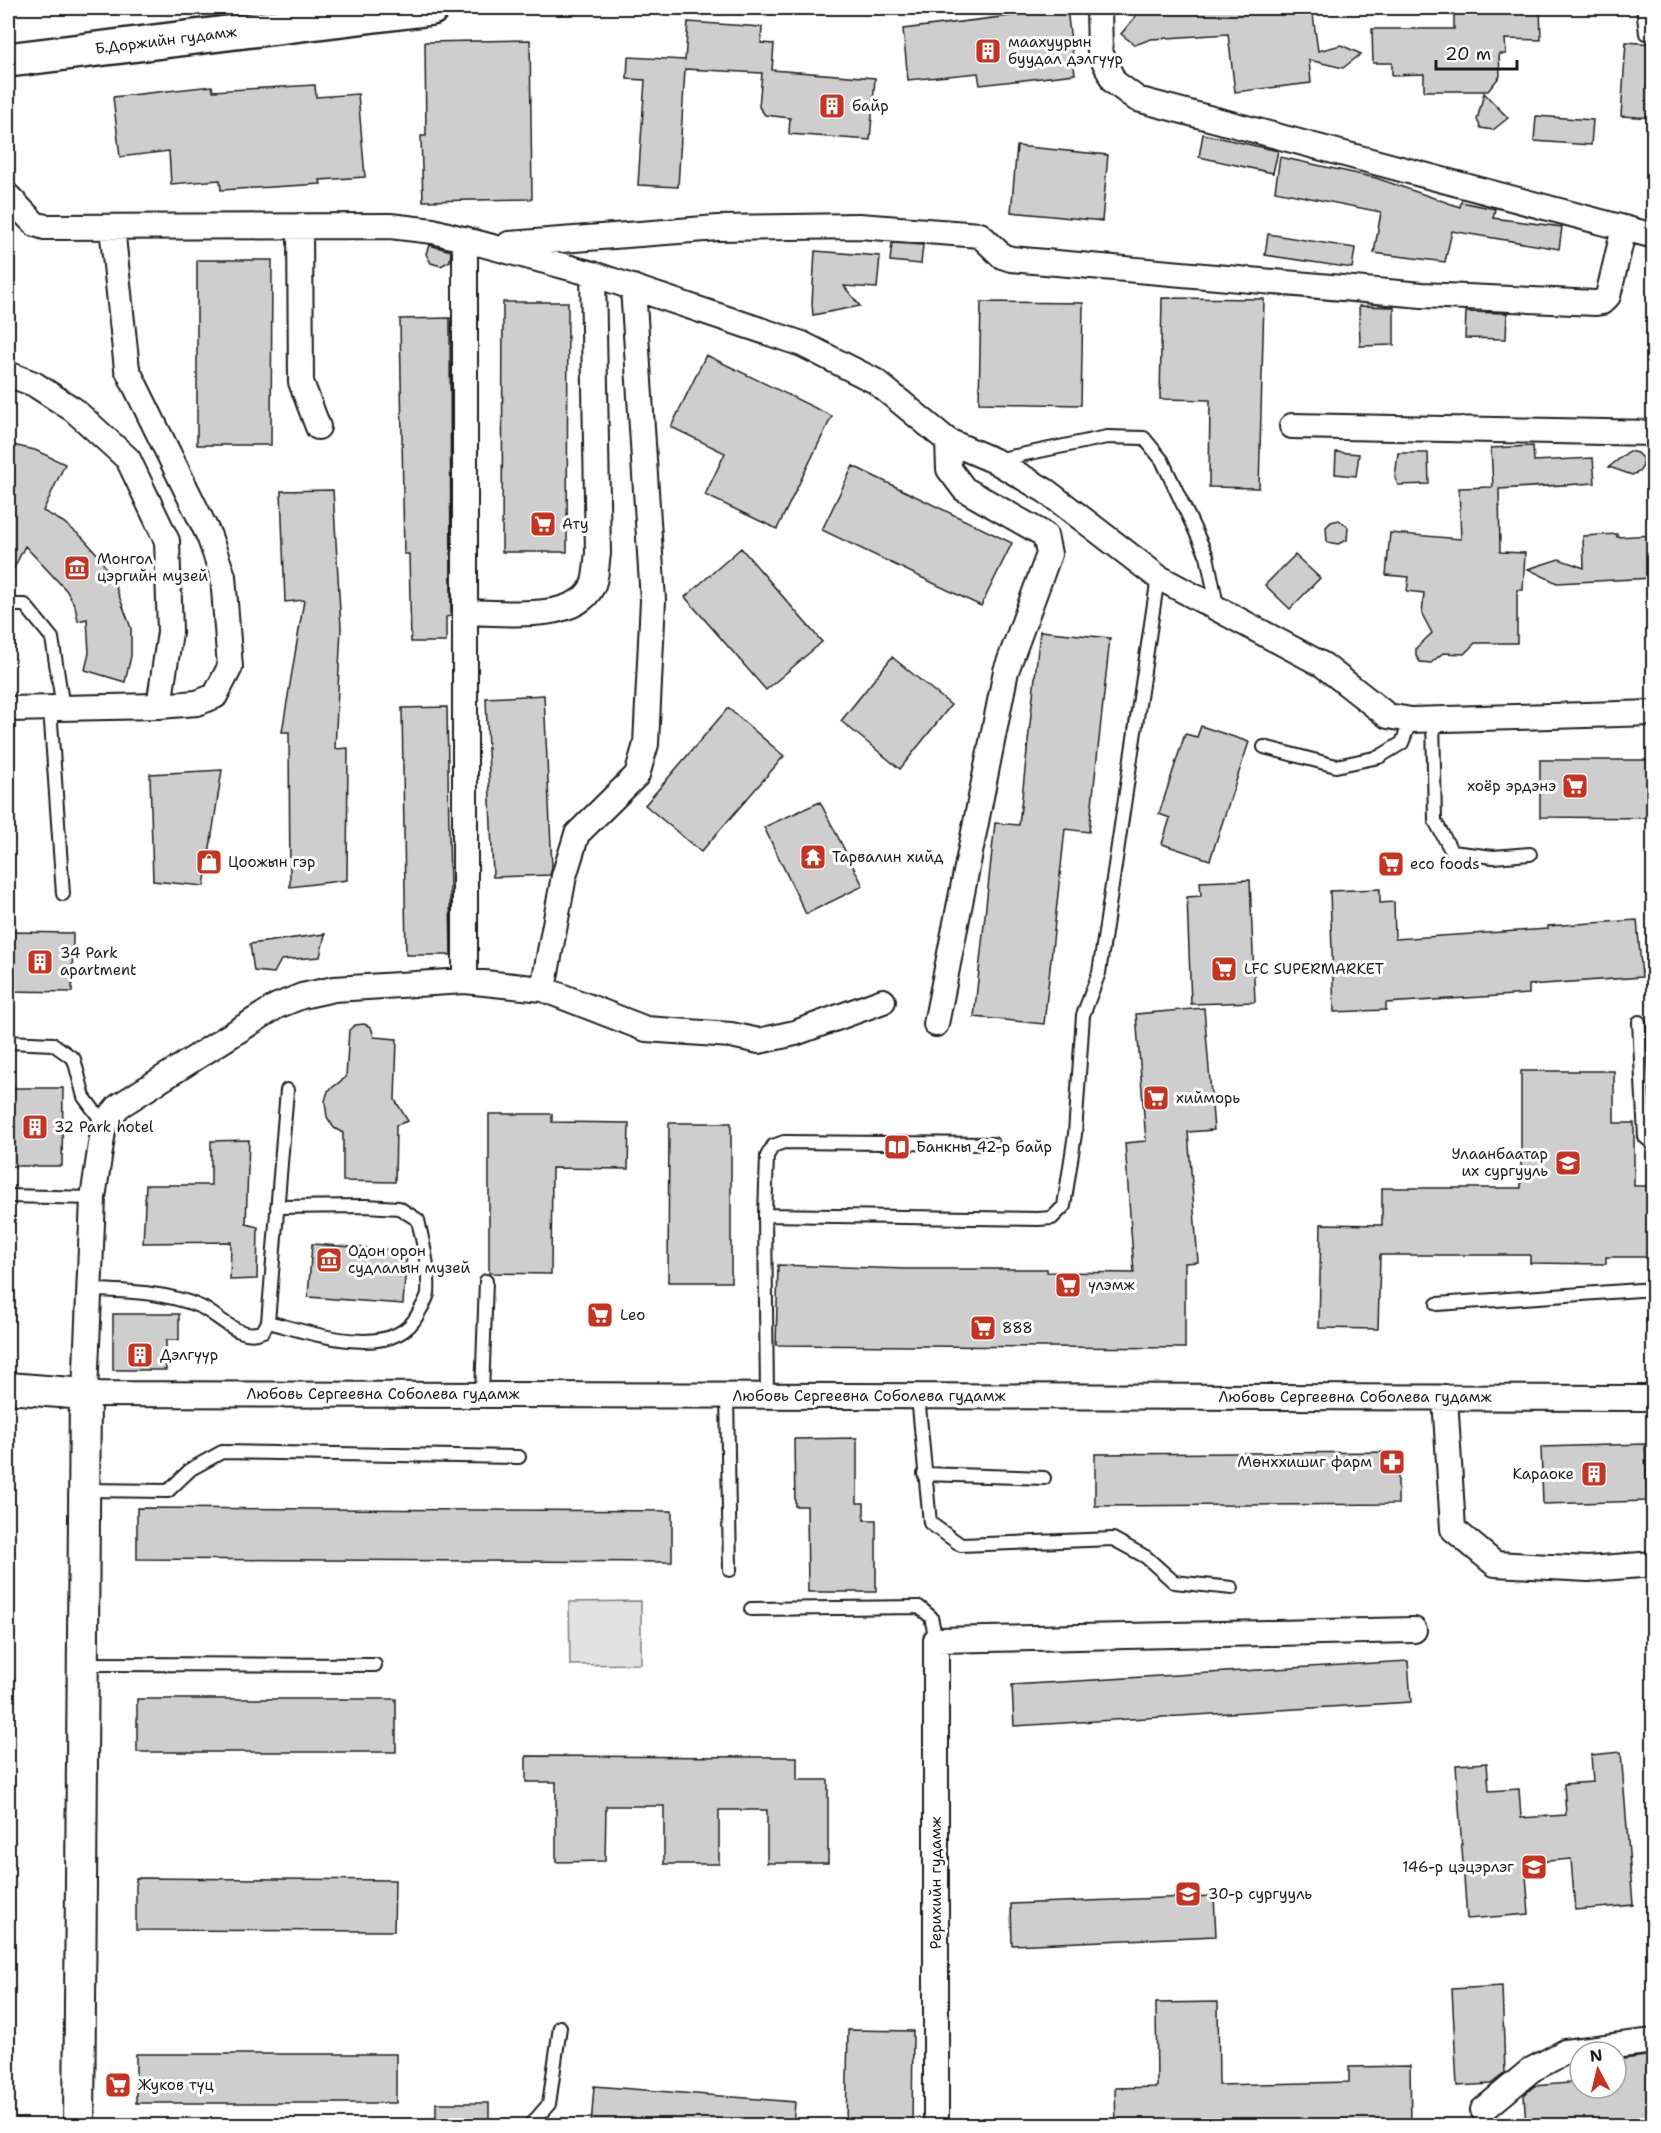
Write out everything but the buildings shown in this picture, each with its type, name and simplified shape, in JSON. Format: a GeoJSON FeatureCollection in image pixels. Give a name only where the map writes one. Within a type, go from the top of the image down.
{"type":"FeatureCollection","features":[{"type":"Feature","properties":{"kind":"main road","name":"Б.Доржийн гудамж"},"geometry":{"type":"LineString","coordinates":[[8,60],[432,8]]}},
{"type":"Feature","properties":{"kind":"street"},"geometry":{"type":"LineString","coordinates":[[1099,8],[1100,52],[1114,81],[1137,99],[1653,236]]}},
{"type":"Feature","properties":{"kind":"street"},"geometry":{"type":"LineString","coordinates":[[8,196],[35,224],[45,227],[390,226],[433,231],[593,274],[802,344],[875,381],[948,441],[995,461],[1046,491],[1158,577],[1218,611],[1286,643],[1323,665],[1388,716],[1422,719],[1653,713]]}},
{"type":"Feature","properties":{"kind":"street"},"geometry":{"type":"LineString","coordinates":[[300,226],[301,382],[318,427]]}},
{"type":"Feature","properties":{"kind":"street"},"geometry":{"type":"LineString","coordinates":[[492,245],[718,228],[859,226],[975,234],[1002,255],[1011,259],[1422,295],[1596,303],[1602,302],[1608,296],[1624,228]]}},
{"type":"Feature","properties":{"kind":"street"},"geometry":{"type":"LineString","coordinates":[[8,709],[197,703],[215,696],[230,667],[223,576],[209,536],[127,369],[112,227]]}},
{"type":"Feature","properties":{"kind":"street"},"geometry":{"type":"LineString","coordinates":[[465,239],[465,981]]}},
{"type":"Feature","properties":{"kind":"street"},"geometry":{"type":"LineString","coordinates":[[465,612],[552,612],[574,606],[592,586],[598,554],[593,274]]}},
{"type":"Feature","properties":{"kind":"street"},"geometry":{"type":"LineString","coordinates":[[543,989],[564,876],[577,834],[637,775],[646,744],[653,600],[633,287]]}},
{"type":"Feature","properties":{"kind":"street"},"geometry":{"type":"LineString","coordinates":[[8,374],[34,384],[74,410],[128,459],[162,530],[166,541],[170,632],[159,706]]}},
{"type":"Feature","properties":{"kind":"street"},"geometry":{"type":"LineString","coordinates":[[1292,426],[1653,433]]}},
{"type":"Feature","properties":{"kind":"street"},"geometry":{"type":"LineString","coordinates":[[936,1024],[1006,671],[1050,554],[1045,535],[964,489],[949,469],[948,441]]}},
{"type":"Feature","properties":{"kind":"street"},"geometry":{"type":"LineString","coordinates":[[79,2126],[85,1394],[93,1198],[105,1124],[119,1106],[277,1006],[302,996],[334,989],[465,981],[543,989],[646,1029],[731,1035],[759,1041],[795,1033],[882,1001]]}},
{"type":"Feature","properties":{"kind":"street"},"geometry":{"type":"LineString","coordinates":[[8,1388],[85,1394]]}},
{"type":"Feature","properties":{"kind":"street","name":"Любовь Сергеевна Соболева гудамж"},"geometry":{"type":"LineString","coordinates":[[85,1394],[1653,1398]]}},
{"type":"Feature","properties":{"kind":"street"},"geometry":{"type":"LineString","coordinates":[[1445,1397],[1452,1529],[1495,1564],[1588,1569],[1653,1564]]}},
{"type":"Feature","properties":{"kind":"street"},"geometry":{"type":"LineString","coordinates":[[936,1640],[1414,1630]]}},
{"type":"Feature","properties":{"kind":"street","name":"Рерихийн гудамж"},"geometry":{"type":"LineString","coordinates":[[936,1640],[936,2126]]}},
{"type":"Feature","properties":{"kind":"street"},"geometry":{"type":"LineString","coordinates":[[1483,2110],[1531,2070],[1565,2052],[1653,2041]]}},
{"type":"Feature","properties":{"kind":"lane"},"geometry":{"type":"LineString","coordinates":[[1643,8],[1646,33],[1653,34]]}},
{"type":"Feature","properties":{"kind":"lane"},"geometry":{"type":"LineString","coordinates":[[995,461],[1107,436],[1144,438],[1162,460],[1207,556],[1218,611]]}},
{"type":"Feature","properties":{"kind":"lane"},"geometry":{"type":"LineString","coordinates":[[765,1215],[1038,1219],[1052,1218],[1064,1206],[1075,1134],[1083,1014],[1099,974],[1158,577]]}},
{"type":"Feature","properties":{"kind":"lane"},"geometry":{"type":"LineString","coordinates":[[8,605],[25,605],[52,638],[57,708],[63,894]]}},
{"type":"Feature","properties":{"kind":"lane"},"geometry":{"type":"LineString","coordinates":[[1264,747],[1336,766],[1379,757],[1402,743],[1422,719]]}},
{"type":"Feature","properties":{"kind":"lane"},"geometry":{"type":"LineString","coordinates":[[1422,719],[1435,821],[1452,852],[1493,857],[1530,854]]}},
{"type":"Feature","properties":{"kind":"lane"},"geometry":{"type":"LineString","coordinates":[[1639,1022],[1645,1137],[1653,1145]]}},
{"type":"Feature","properties":{"kind":"lane"},"geometry":{"type":"LineString","coordinates":[[8,1042],[53,1044],[75,1059],[84,1097],[105,1124]]}},
{"type":"Feature","properties":{"kind":"lane"},"geometry":{"type":"LineString","coordinates":[[90,1290],[164,1296],[201,1307],[241,1332],[251,1335],[263,1331],[268,1322],[287,1090]]}},
{"type":"Feature","properties":{"kind":"lane"},"geometry":{"type":"LineString","coordinates":[[767,1395],[765,1215],[767,1156],[773,1146],[784,1142],[993,1144]]}},
{"type":"Feature","properties":{"kind":"lane"},"geometry":{"type":"LineString","coordinates":[[8,1196],[93,1198]]}},
{"type":"Feature","properties":{"kind":"lane"},"geometry":{"type":"LineString","coordinates":[[268,1322],[359,1341],[391,1338],[413,1323],[428,1295],[418,1220],[399,1208],[277,1206]]}},
{"type":"Feature","properties":{"kind":"lane"},"geometry":{"type":"LineString","coordinates":[[482,1394],[486,1281]]}},
{"type":"Feature","properties":{"kind":"lane"},"geometry":{"type":"LineString","coordinates":[[1437,1304],[1653,1289]]}},
{"type":"Feature","properties":{"kind":"lane"},"geometry":{"type":"LineString","coordinates":[[727,1395],[730,1570]]}},
{"type":"Feature","properties":{"kind":"lane"},"geometry":{"type":"LineString","coordinates":[[918,1396],[930,1523],[961,1545],[1113,1539],[1146,1557],[1174,1582],[1232,1588]]}},
{"type":"Feature","properties":{"kind":"lane"},"geometry":{"type":"LineString","coordinates":[[84,1490],[168,1491],[191,1469],[222,1452],[519,1456]]}},
{"type":"Feature","properties":{"kind":"lane"},"geometry":{"type":"LineString","coordinates":[[924,1474],[1044,1478]]}},
{"type":"Feature","properties":{"kind":"lane"},"geometry":{"type":"LineString","coordinates":[[751,1609],[919,1607],[931,1617],[936,1640]]}},
{"type":"Feature","properties":{"kind":"lane"},"geometry":{"type":"LineString","coordinates":[[83,1665],[375,1665]]}},
{"type":"Feature","properties":{"kind":"lane"},"geometry":{"type":"LineString","coordinates":[[530,2126],[549,2104],[560,2027]]}},
{"type":"Feature","properties":{"kind":"shaded area"},"geometry":{"type":"Polygon","coordinates":[[[641,1601],[641,1664],[570,1665],[569,1602],[641,1601]]]}},
{"type":"Feature","properties":{"kind":"place","name":"маахуурын буудал дэлгүүр"},"geometry":{"type":"Point","coordinates":[988,51]}},
{"type":"Feature","properties":{"kind":"place","name":"байр"},"geometry":{"type":"Point","coordinates":[832,106]}},
{"type":"Feature","properties":{"kind":"place","name":"Ату"},"geometry":{"type":"Point","coordinates":[543,524]}},
{"type":"Feature","properties":{"kind":"place","name":"Монгол цэргийн музей"},"geometry":{"type":"Point","coordinates":[77,568]}},
{"type":"Feature","properties":{"kind":"place","name":"хоёр эрдэнэ"},"geometry":{"type":"Point","coordinates":[1575,786]}},
{"type":"Feature","properties":{"kind":"place","name":"Тарвалин хийд"},"geometry":{"type":"Point","coordinates":[813,857]}},
{"type":"Feature","properties":{"kind":"place","name":"Цоожын гэр"},"geometry":{"type":"Point","coordinates":[209,862]}},
{"type":"Feature","properties":{"kind":"place","name":"eco foods"},"geometry":{"type":"Point","coordinates":[1391,864]}},
{"type":"Feature","properties":{"kind":"place","name":"34 Park apartment"},"geometry":{"type":"Point","coordinates":[40,962]}},
{"type":"Feature","properties":{"kind":"place","name":"LFC SUPERMARKET"},"geometry":{"type":"Point","coordinates":[1224,969]}},
{"type":"Feature","properties":{"kind":"place","name":"хийморь"},"geometry":{"type":"Point","coordinates":[1156,1098]}},
{"type":"Feature","properties":{"kind":"place","name":"32 Park hotel"},"geometry":{"type":"Point","coordinates":[35,1127]}},
{"type":"Feature","properties":{"kind":"place","name":"Банкны 42-р байр"},"geometry":{"type":"Point","coordinates":[897,1147]}},
{"type":"Feature","properties":{"kind":"place","name":"Улаанбаатар их сургууль"},"geometry":{"type":"Point","coordinates":[1568,1163]}},
{"type":"Feature","properties":{"kind":"place","name":"Одон орон судлалын музей"},"geometry":{"type":"Point","coordinates":[329,1260]}},
{"type":"Feature","properties":{"kind":"place","name":"үлэмж"},"geometry":{"type":"Point","coordinates":[1068,1285]}},
{"type":"Feature","properties":{"kind":"place","name":"Leo"},"geometry":{"type":"Point","coordinates":[600,1315]}},
{"type":"Feature","properties":{"kind":"place","name":"888"},"geometry":{"type":"Point","coordinates":[983,1328]}},
{"type":"Feature","properties":{"kind":"place","name":"Дэлгүүр"},"geometry":{"type":"Point","coordinates":[140,1355]}},
{"type":"Feature","properties":{"kind":"place","name":"Мөнххишиг фарм"},"geometry":{"type":"Point","coordinates":[1392,1462]}},
{"type":"Feature","properties":{"kind":"place","name":"Караоке"},"geometry":{"type":"Point","coordinates":[1594,1474]}},
{"type":"Feature","properties":{"kind":"place","name":"146-р цэцэрлэг"},"geometry":{"type":"Point","coordinates":[1534,1867]}},
{"type":"Feature","properties":{"kind":"place","name":"30-р сургууль"},"geometry":{"type":"Point","coordinates":[1188,1894]}},
{"type":"Feature","properties":{"kind":"place","name":"Жуков түц"},"geometry":{"type":"Point","coordinates":[118,2085]}}]}
